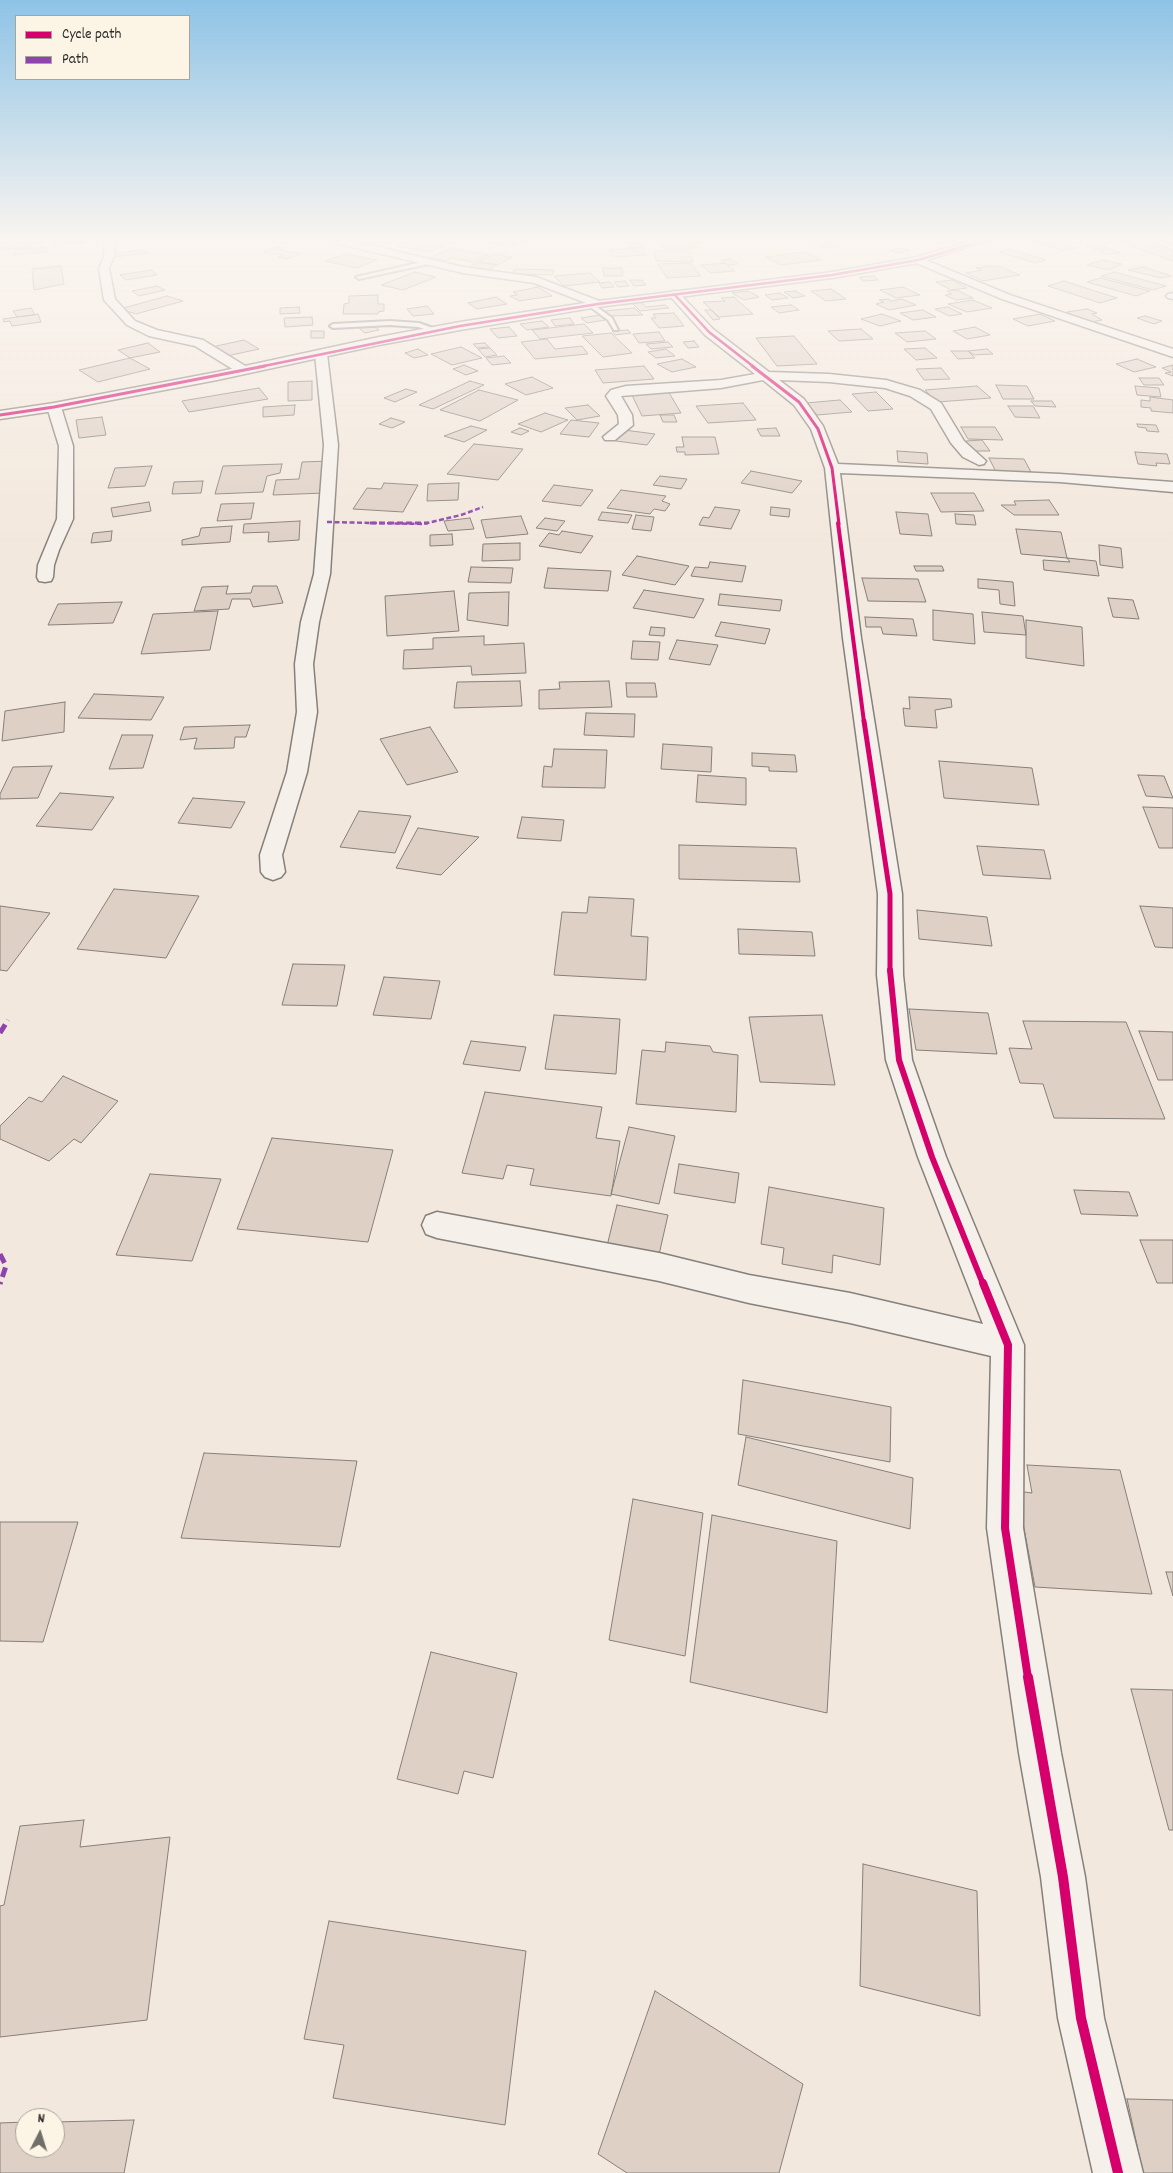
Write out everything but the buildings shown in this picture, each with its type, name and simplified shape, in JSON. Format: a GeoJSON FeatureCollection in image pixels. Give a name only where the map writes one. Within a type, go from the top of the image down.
{"type":"FeatureCollection","features":[{"type":"Feature","properties":{"kind":"street"},"geometry":{"type":"LineString","coordinates":[[196,342],[242,370]]}},
{"type":"Feature","properties":{"kind":"street"},"geometry":{"type":"LineString","coordinates":[[0,415],[54,407],[376,342]]}},
{"type":"Feature","properties":{"kind":"street"},"geometry":{"type":"LineString","coordinates":[[722,342],[800,402],[818,429],[832,468],[852,638],[890,894],[890,975],[899,1060],[932,1157],[1008,1345],[1005,1528],[1040,1753],[1063,1877],[1081,2018],[1118,2173]]}},
{"type":"Feature","properties":{"kind":"street"},"geometry":{"type":"LineString","coordinates":[[1144,342],[1173,352]]}},
{"type":"Feature","properties":{"kind":"street"},"geometry":{"type":"LineString","coordinates":[[273,872],[271,855],[297,772],[307,712],[304,664],[310,622],[322,574],[331,445],[321,354]]}},
{"type":"Feature","properties":{"kind":"street"},"geometry":{"type":"LineString","coordinates":[[610,437],[626,425],[625,415],[613,396],[626,390],[721,384],[765,376],[829,378],[905,388],[936,406],[958,443],[968,454],[979,461]]}},
{"type":"Feature","properties":{"kind":"street"},"geometry":{"type":"LineString","coordinates":[[45,577],[46,565],[51,550],[65,519],[66,446],[54,407]]}},
{"type":"Feature","properties":{"kind":"street"},"geometry":{"type":"LineString","coordinates":[[832,468],[1060,478],[1173,487]]}},
{"type":"Feature","properties":{"kind":"street"},"geometry":{"type":"LineString","coordinates":[[437,1225],[659,1267],[749,1289],[850,1308],[1008,1345]]}},
{"type":"Feature","properties":{"kind":"marked path"},"geometry":{"type":"LineString","coordinates":[[327,522],[423,524],[461,515],[483,507]]}},
{"type":"Feature","properties":{"kind":"marked path"},"geometry":{"type":"LineString","coordinates":[[0,1033],[8,1020]]}},
{"type":"Feature","properties":{"kind":"marked path"},"geometry":{"type":"LineString","coordinates":[[0,1254],[6,1266],[0,1284]]}},
{"type":"Feature","properties":{"kind":"cycle path"},"geometry":{"type":"LineString","coordinates":[[0,415],[54,407],[217,376],[372,342]]}},
{"type":"Feature","properties":{"kind":"cycle path"},"geometry":{"type":"LineString","coordinates":[[722,342],[799,402],[818,429],[832,468],[852,638],[890,894],[890,975],[899,1060],[932,1157],[1008,1345],[1005,1528],[1040,1753],[1063,1877],[1081,2018],[1118,2173]]}}]}
